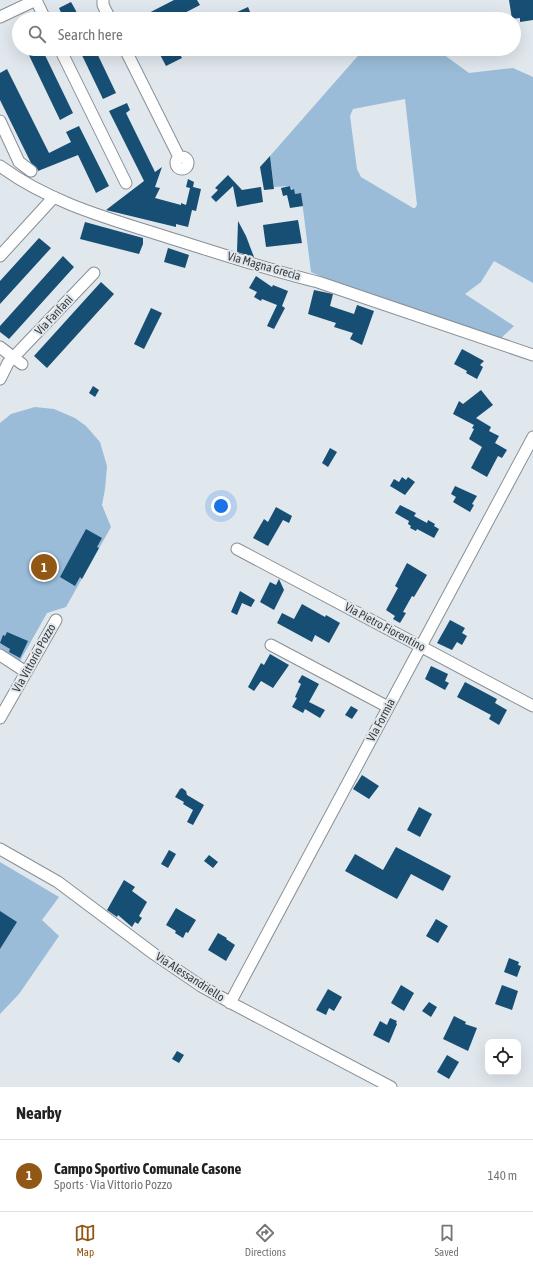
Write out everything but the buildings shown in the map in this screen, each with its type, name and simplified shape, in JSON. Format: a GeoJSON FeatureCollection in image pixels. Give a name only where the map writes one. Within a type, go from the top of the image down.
{"type":"FeatureCollection","features":[{"type":"Feature","properties":{"kind":"street"},"geometry":{"type":"LineString","coordinates":[[0,17],[36,0],[42,12]]}},
{"type":"Feature","properties":{"kind":"street"},"geometry":{"type":"LineString","coordinates":[[103,0],[107,12]]}},
{"type":"Feature","properties":{"kind":"street"},"geometry":{"type":"LineString","coordinates":[[63,56],[126,183]]}},
{"type":"Feature","properties":{"kind":"street"},"geometry":{"type":"LineString","coordinates":[[128,56],[179,157]]}},
{"type":"Feature","properties":{"kind":"street"},"geometry":{"type":"LineString","coordinates":[[0,121],[19,162],[27,168],[15,176]]}},
{"type":"Feature","properties":{"kind":"street","name":"Via Magna Grecia"},"geometry":{"type":"LineString","coordinates":[[0,166],[15,176],[54,197],[89,212],[283,274],[318,282],[533,356]]}},
{"type":"Feature","properties":{"kind":"street"},"geometry":{"type":"LineString","coordinates":[[0,256],[54,197]]}},
{"type":"Feature","properties":{"kind":"street","name":"Via Fanfani"},"geometry":{"type":"LineString","coordinates":[[0,379],[8,363],[18,361],[94,273]]}},
{"type":"Feature","properties":{"kind":"street"},"geometry":{"type":"LineString","coordinates":[[0,347],[18,361]]}},
{"type":"Feature","properties":{"kind":"street","name":"Via Formia"},"geometry":{"type":"LineString","coordinates":[[230,1003],[533,437]]}},
{"type":"Feature","properties":{"kind":"street","name":"Via Pietro Fiorentino"},"geometry":{"type":"LineString","coordinates":[[237,549],[533,706]]}},
{"type":"Feature","properties":{"kind":"street","name":"Via Vittorio Pozzo"},"geometry":{"type":"LineString","coordinates":[[0,718],[56,620]]}},
{"type":"Feature","properties":{"kind":"street"},"geometry":{"type":"LineString","coordinates":[[271,645],[388,707]]}},
{"type":"Feature","properties":{"kind":"street"},"geometry":{"type":"LineString","coordinates":[[0,655],[26,672]]}},
{"type":"Feature","properties":{"kind":"street","name":"Via Alessandriello"},"geometry":{"type":"LineString","coordinates":[[0,849],[58,882],[169,965],[230,1003],[391,1087]]}},
{"type":"Feature","properties":{"kind":"shaded area"},"geometry":{"type":"Polygon","coordinates":[[[358,56],[446,56],[469,73],[513,68],[533,77],[533,283],[494,261],[481,282],[465,294],[514,326],[498,341],[345,287],[311,272],[301,193],[295,194],[290,186],[274,187],[270,156],[358,56]],[[405,99],[353,109],[350,116],[357,169],[361,177],[415,208],[417,205],[405,99]]]}},
{"type":"Feature","properties":{"kind":"shaded area"},"geometry":{"type":"Polygon","coordinates":[[[35,407],[54,409],[75,418],[86,426],[100,442],[107,466],[102,505],[111,527],[66,607],[47,613],[20,661],[0,648],[0,423],[11,414],[35,407]]]}},
{"type":"Feature","properties":{"kind":"shaded area"},"geometry":{"type":"Polygon","coordinates":[[[0,862],[59,897],[42,920],[59,936],[19,994],[0,1014],[0,862]]]}},
{"type":"Feature","properties":{"kind":"place","name":"Campo Sportivo Comunale Casone"},"geometry":{"type":"Point","coordinates":[44,567]}}]}
